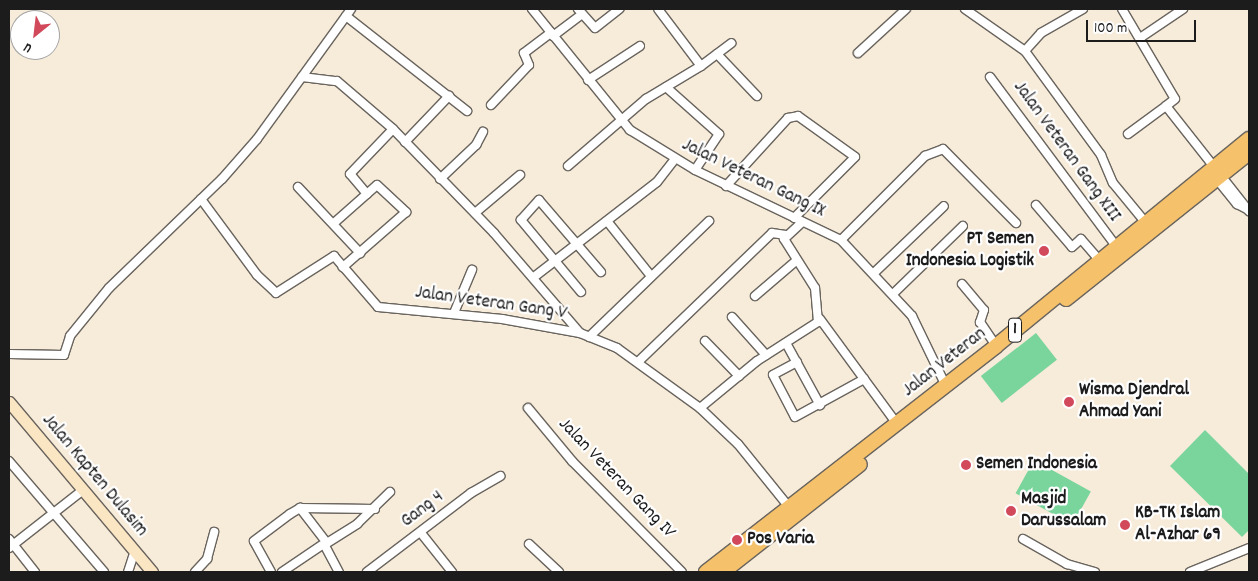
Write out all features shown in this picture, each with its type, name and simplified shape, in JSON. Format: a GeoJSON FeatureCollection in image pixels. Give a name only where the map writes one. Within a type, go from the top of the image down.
{"type":"FeatureCollection","features":[{"type":"Feature","properties":{"kind":"highway","name":"Jalan Veteran"},"geometry":{"type":"LineString","coordinates":[[706,572],[745,548],[777,524],[1216,174],[1249,139]]}},
{"type":"Feature","properties":{"kind":"highway","name":"Jalan Veteran"},"geometry":{"type":"LineString","coordinates":[[777,524],[790,507],[996,346],[1116,246],[1216,174],[1249,153]]}},
{"type":"Feature","properties":{"kind":"highway","name":"Jalan Veteran"},"geometry":{"type":"LineString","coordinates":[[723,572],[745,548]]}},
{"type":"Feature","properties":{"kind":"main road","name":"Jalan Kapten Dulasim"},"geometry":{"type":"LineString","coordinates":[[11,408],[152,572]]}},
{"type":"Feature","properties":{"kind":"street"},"geometry":{"type":"LineString","coordinates":[[9,354],[64,354],[70,336],[110,288],[201,199],[256,139],[351,9]]}},
{"type":"Feature","properties":{"kind":"street","name":"Jalan Veteran Gang IX"},"geometry":{"type":"LineString","coordinates":[[532,9],[620,121],[675,159],[695,170],[841,240],[875,272],[919,326],[946,386]]}},
{"type":"Feature","properties":{"kind":"street"},"geometry":{"type":"LineString","coordinates":[[491,105],[529,65],[524,53],[552,35],[580,11],[595,28],[619,9]]}},
{"type":"Feature","properties":{"kind":"street"},"geometry":{"type":"LineString","coordinates":[[658,9],[701,66]]}},
{"type":"Feature","properties":{"kind":"street"},"geometry":{"type":"LineString","coordinates":[[858,53],[906,9]]}},
{"type":"Feature","properties":{"kind":"street"},"geometry":{"type":"LineString","coordinates":[[964,9],[1025,51],[1096,147],[1111,170],[1113,183],[1146,223]]}},
{"type":"Feature","properties":{"kind":"street"},"geometry":{"type":"LineString","coordinates":[[1025,51],[1041,33],[1082,9]]}},
{"type":"Feature","properties":{"kind":"street"},"geometry":{"type":"LineString","coordinates":[[1122,9],[1175,99],[1128,134]]}},
{"type":"Feature","properties":{"kind":"street"},"geometry":{"type":"LineString","coordinates":[[1140,38],[1183,9]]}},
{"type":"Feature","properties":{"kind":"street"},"geometry":{"type":"LineString","coordinates":[[346,16],[467,111]]}},
{"type":"Feature","properties":{"kind":"street"},"geometry":{"type":"LineString","coordinates":[[568,166],[620,121],[666,87],[701,66],[732,42]]}},
{"type":"Feature","properties":{"kind":"street"},"geometry":{"type":"LineString","coordinates":[[588,80],[640,46]]}},
{"type":"Feature","properties":{"kind":"street"},"geometry":{"type":"LineString","coordinates":[[717,54],[757,96]]}},
{"type":"Feature","properties":{"kind":"street"},"geometry":{"type":"LineString","coordinates":[[302,77],[338,81],[393,129],[534,277],[580,332]]}},
{"type":"Feature","properties":{"kind":"street","name":"Jalan Veteran Gang XIII"},"geometry":{"type":"LineString","coordinates":[[990,77],[1116,246]]}},
{"type":"Feature","properties":{"kind":"street"},"geometry":{"type":"LineString","coordinates":[[666,87],[719,134],[695,170]]}},
{"type":"Feature","properties":{"kind":"street"},"geometry":{"type":"LineString","coordinates":[[405,142],[449,96]]}},
{"type":"Feature","properties":{"kind":"street"},"geometry":{"type":"LineString","coordinates":[[1166,106],[1216,174],[1249,210]]}},
{"type":"Feature","properties":{"kind":"street"},"geometry":{"type":"LineString","coordinates":[[726,186],[788,118],[798,116],[855,157],[794,218]]}},
{"type":"Feature","properties":{"kind":"street"},"geometry":{"type":"LineString","coordinates":[[367,194],[350,174],[393,129]]}},
{"type":"Feature","properties":{"kind":"street"},"geometry":{"type":"LineString","coordinates":[[440,178],[476,145],[483,132]]}},
{"type":"Feature","properties":{"kind":"street"},"geometry":{"type":"LineString","coordinates":[[841,240],[925,156],[943,149],[1016,223]]}},
{"type":"Feature","properties":{"kind":"street"},"geometry":{"type":"LineString","coordinates":[[534,277],[657,182],[675,159]]}},
{"type":"Feature","properties":{"kind":"street"},"geometry":{"type":"LineString","coordinates":[[475,213],[520,175]]}},
{"type":"Feature","properties":{"kind":"street"},"geometry":{"type":"LineString","coordinates":[[201,199],[257,275],[276,292],[332,256],[343,267],[406,214],[377,185],[334,223]]}},
{"type":"Feature","properties":{"kind":"street"},"geometry":{"type":"LineString","coordinates":[[298,187],[334,223],[360,253]]}},
{"type":"Feature","properties":{"kind":"street"},"geometry":{"type":"LineString","coordinates":[[581,292],[521,220],[538,200],[601,272]]}},
{"type":"Feature","properties":{"kind":"street"},"geometry":{"type":"LineString","coordinates":[[1036,205],[1072,247],[1081,239],[1099,260]]}},
{"type":"Feature","properties":{"kind":"street"},"geometry":{"type":"LineString","coordinates":[[875,272],[944,206]]}},
{"type":"Feature","properties":{"kind":"street"},"geometry":{"type":"LineString","coordinates":[[607,221],[652,276]]}},
{"type":"Feature","properties":{"kind":"street"},"geometry":{"type":"LineString","coordinates":[[589,337],[709,221]]}},
{"type":"Feature","properties":{"kind":"street"},"geometry":{"type":"LineString","coordinates":[[640,360],[772,234],[786,235],[802,222]]}},
{"type":"Feature","properties":{"kind":"street"},"geometry":{"type":"LineString","coordinates":[[894,293],[963,226]]}},
{"type":"Feature","properties":{"kind":"street"},"geometry":{"type":"LineString","coordinates":[[786,235],[797,260],[815,288],[820,318],[897,424]]}},
{"type":"Feature","properties":{"kind":"street"},"geometry":{"type":"LineString","coordinates":[[755,296],[797,260]]}},
{"type":"Feature","properties":{"kind":"street","name":"Jalan Veteran Gang V"},"geometry":{"type":"LineString","coordinates":[[343,267],[378,307],[454,313],[580,332],[640,360],[700,408],[738,444],[790,507]]}},
{"type":"Feature","properties":{"kind":"street"},"geometry":{"type":"LineString","coordinates":[[454,313],[472,270]]}},
{"type":"Feature","properties":{"kind":"street"},"geometry":{"type":"LineString","coordinates":[[962,284],[984,310],[980,322],[996,346]]}},
{"type":"Feature","properties":{"kind":"street"},"geometry":{"type":"LineString","coordinates":[[732,317],[766,355]]}},
{"type":"Feature","properties":{"kind":"street"},"geometry":{"type":"LineString","coordinates":[[700,408],[766,355],[820,318]]}},
{"type":"Feature","properties":{"kind":"street"},"geometry":{"type":"LineString","coordinates":[[705,341],[739,376]]}},
{"type":"Feature","properties":{"kind":"street"},"geometry":{"type":"LineString","coordinates":[[786,343],[820,405]]}},
{"type":"Feature","properties":{"kind":"street"},"geometry":{"type":"LineString","coordinates":[[797,362],[773,375],[792,415],[799,417],[864,378]]}},
{"type":"Feature","properties":{"kind":"street","name":"Jalan Veteran Gang IV"},"geometry":{"type":"LineString","coordinates":[[528,408],[572,461],[682,572]]}},
{"type":"Feature","properties":{"kind":"street"},"geometry":{"type":"LineString","coordinates":[[9,461],[104,572]]}},
{"type":"Feature","properties":{"kind":"street","name":"Gang 4"},"geometry":{"type":"LineString","coordinates":[[367,572],[378,569],[470,492],[500,476]]}},
{"type":"Feature","properties":{"kind":"street"},"geometry":{"type":"LineString","coordinates":[[35,572],[10,544],[83,490]]}},
{"type":"Feature","properties":{"kind":"street"},"geometry":{"type":"LineString","coordinates":[[282,572],[375,509],[390,492]]}},
{"type":"Feature","properties":{"kind":"street"},"geometry":{"type":"LineString","coordinates":[[271,572],[254,541],[300,508],[375,509]]}},
{"type":"Feature","properties":{"kind":"street"},"geometry":{"type":"LineString","coordinates":[[300,508],[324,544],[339,572]]}},
{"type":"Feature","properties":{"kind":"street"},"geometry":{"type":"LineString","coordinates":[[195,572],[207,559],[214,532]]}},
{"type":"Feature","properties":{"kind":"street"},"geometry":{"type":"LineString","coordinates":[[421,533],[452,572]]}},
{"type":"Feature","properties":{"kind":"street"},"geometry":{"type":"LineString","coordinates":[[1023,539],[1067,564],[1095,572]]}},
{"type":"Feature","properties":{"kind":"street"},"geometry":{"type":"LineString","coordinates":[[529,544],[559,572]]}},
{"type":"Feature","properties":{"kind":"street"},"geometry":{"type":"LineString","coordinates":[[1190,572],[1249,548]]}},
{"type":"Feature","properties":{"kind":"street"},"geometry":{"type":"LineString","coordinates":[[128,572],[135,551]]}},
{"type":"Feature","properties":{"kind":"green space"},"geometry":{"type":"Polygon","coordinates":[[[1036,333],[1057,360],[1002,403],[981,376],[1036,333]]]}},
{"type":"Feature","properties":{"kind":"green space"},"geometry":{"type":"Polygon","coordinates":[[[1205,430],[1249,474],[1249,530],[1242,537],[1170,466],[1205,430]]]}},
{"type":"Feature","properties":{"kind":"green space"},"geometry":{"type":"Polygon","coordinates":[[[1034,460],[1091,492],[1072,525],[1016,493],[1034,460]]]}},
{"type":"Feature","properties":{"kind":"place","name":"PT Semen Indonesia Logistik"},"geometry":{"type":"Point","coordinates":[1044,251]}},
{"type":"Feature","properties":{"kind":"place","name":"Wisma Djendral Ahmad Yani"},"geometry":{"type":"Point","coordinates":[1069,402]}},
{"type":"Feature","properties":{"kind":"place","name":"Semen Indonesia"},"geometry":{"type":"Point","coordinates":[966,465]}},
{"type":"Feature","properties":{"kind":"place","name":"Masjid Darussalam"},"geometry":{"type":"Point","coordinates":[1011,511]}},
{"type":"Feature","properties":{"kind":"place","name":"KB-TK Islam Al-Azhar 69"},"geometry":{"type":"Point","coordinates":[1125,525]}},
{"type":"Feature","properties":{"kind":"place","name":"Pos Varia"},"geometry":{"type":"Point","coordinates":[737,540]}}]}
